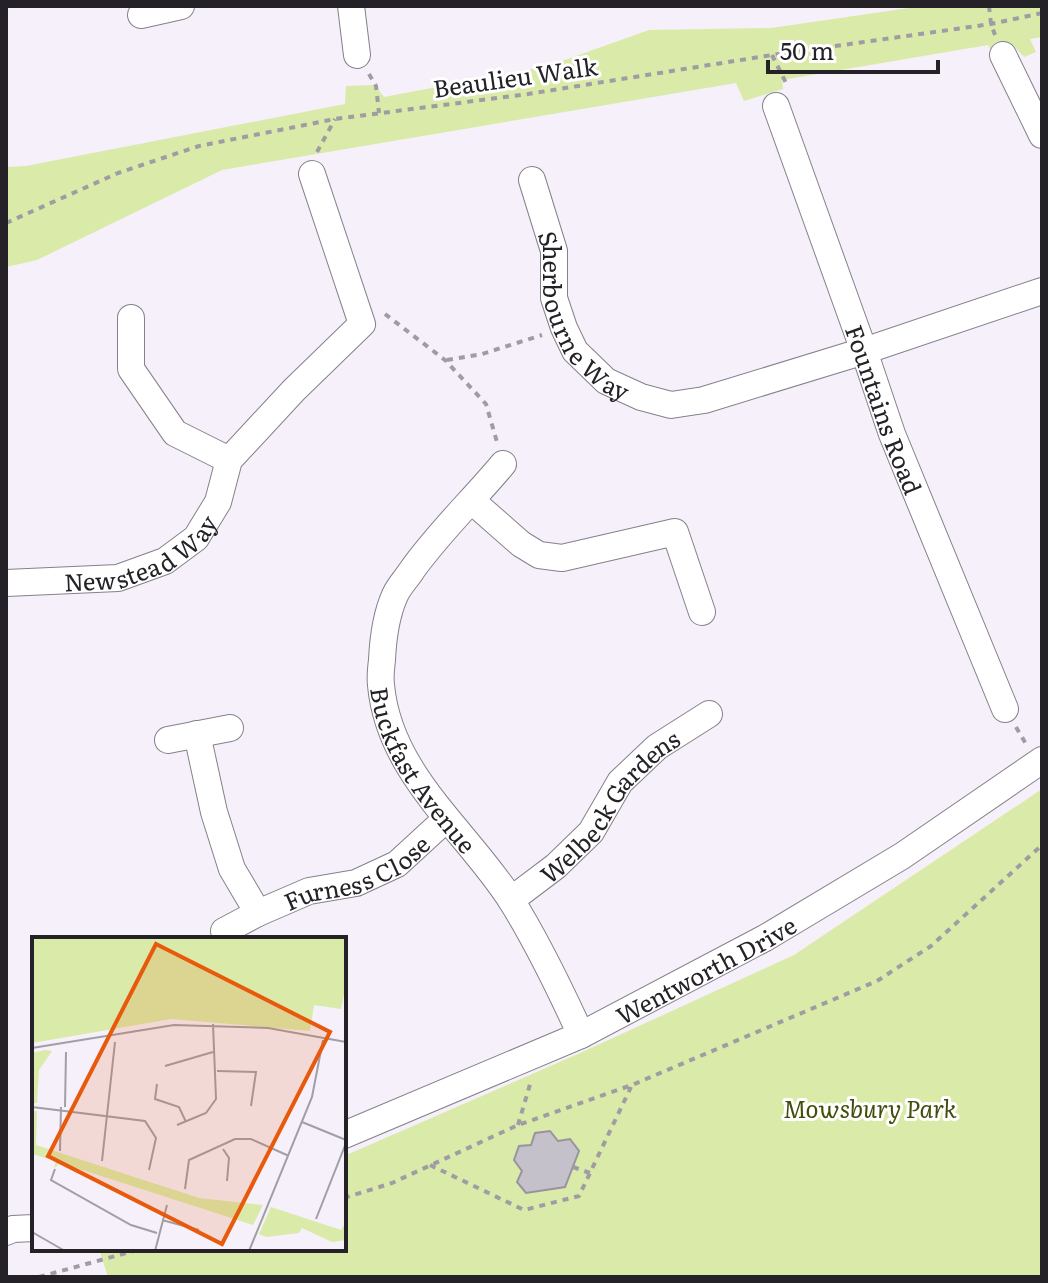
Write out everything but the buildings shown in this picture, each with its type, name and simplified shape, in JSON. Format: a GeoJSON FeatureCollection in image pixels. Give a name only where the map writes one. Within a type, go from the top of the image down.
{"type":"FeatureCollection","features":[{"type":"Feature","properties":{"kind":"street"},"geometry":{"type":"LineString","coordinates":[[141,15],[181,6]]}},
{"type":"Feature","properties":{"kind":"street"},"geometry":{"type":"LineString","coordinates":[[351,6],[357,55]]}},
{"type":"Feature","properties":{"kind":"street"},"geometry":{"type":"LineString","coordinates":[[1003,55],[1042,135]]}},
{"type":"Feature","properties":{"kind":"street","name":"Fountains Road"},"geometry":{"type":"LineString","coordinates":[[776,106],[892,434],[1005,709]]}},
{"type":"Feature","properties":{"kind":"street"},"geometry":{"type":"LineString","coordinates":[[312,174],[336,208],[372,319]]}},
{"type":"Feature","properties":{"kind":"street","name":"Sherbourne Way"},"geometry":{"type":"LineString","coordinates":[[532,180],[554,251],[554,298],[575,351],[606,381],[641,397],[671,405],[704,400],[864,351],[1042,291]]}},
{"type":"Feature","properties":{"kind":"street"},"geometry":{"type":"LineString","coordinates":[[131,318],[131,369],[166,420],[175,433],[229,460]]}},
{"type":"Feature","properties":{"kind":"street","name":"Newstead Way"},"geometry":{"type":"LineString","coordinates":[[6,583],[118,578],[165,561],[196,538],[218,502],[229,460],[294,390],[372,319]]}},
{"type":"Feature","properties":{"kind":"street","name":"Buckfast Avenue"},"geometry":{"type":"LineString","coordinates":[[503,464],[429,546],[395,594],[383,633],[381,684],[388,720],[404,761],[511,900],[551,970],[581,1035]]}},
{"type":"Feature","properties":{"kind":"street"},"geometry":{"type":"LineString","coordinates":[[472,501],[521,544],[539,555],[562,558],[675,532],[702,612]]}},
{"type":"Feature","properties":{"kind":"street","name":"Welbeck Gardens"},"geometry":{"type":"LineString","coordinates":[[511,900],[556,866],[591,832],[620,782],[657,747],[709,714]]}},
{"type":"Feature","properties":{"kind":"street"},"geometry":{"type":"LineString","coordinates":[[168,740],[230,728]]}},
{"type":"Feature","properties":{"kind":"street","name":"Furness Close"},"geometry":{"type":"LineString","coordinates":[[197,734],[214,812],[232,869],[258,913]]}},
{"type":"Feature","properties":{"kind":"street","name":"Wentworth Drive"},"geometry":{"type":"LineString","coordinates":[[346,1134],[581,1035],[765,938],[902,856],[1040,762]]}},
{"type":"Feature","properties":{"kind":"street","name":"Furness Close"},"geometry":{"type":"LineString","coordinates":[[224,931],[309,891],[356,883],[397,864],[446,819]]}},
{"type":"Feature","properties":{"kind":"path","name":"Beaulieu Walk"},"geometry":{"type":"LineString","coordinates":[[6,223],[118,173],[199,146],[335,119],[528,94],[991,24],[1042,13]]}},
{"type":"Feature","properties":{"kind":"path"},"geometry":{"type":"LineString","coordinates":[[357,55],[376,86],[379,113]]}},
{"type":"Feature","properties":{"kind":"path"},"geometry":{"type":"LineString","coordinates":[[312,174],[318,147],[335,119]]}},
{"type":"Feature","properties":{"kind":"path"},"geometry":{"type":"LineString","coordinates":[[372,319],[445,360],[486,404],[503,464]]}},
{"type":"Feature","properties":{"kind":"path"},"geometry":{"type":"LineString","coordinates":[[445,360],[482,354],[564,328]]}},
{"type":"Feature","properties":{"kind":"path"},"geometry":{"type":"LineString","coordinates":[[1005,709],[1040,762]]}},
{"type":"Feature","properties":{"kind":"path"},"geometry":{"type":"LineString","coordinates":[[346,1197],[392,1183],[518,1125],[632,1085],[877,981],[931,946],[1042,845]]}},
{"type":"Feature","properties":{"kind":"path"},"geometry":{"type":"LineString","coordinates":[[518,1125],[538,1053]]}},
{"type":"Feature","properties":{"kind":"path"},"geometry":{"type":"LineString","coordinates":[[430,1165],[524,1210],[579,1196],[632,1085]]}},
{"type":"Feature","properties":{"kind":"path"},"geometry":{"type":"LineString","coordinates":[[573,1167],[590,1173]]}},
{"type":"Feature","properties":{"kind":"path"},"geometry":{"type":"LineString","coordinates":[[39,1277],[134,1251]]}},
{"type":"Feature","properties":{"kind":"green space"},"geometry":{"type":"Polygon","coordinates":[[[923,6],[1042,6],[1042,37],[1030,39],[1036,52],[1024,57],[1013,45],[993,54],[988,45],[782,80],[783,89],[744,101],[736,83],[222,170],[37,260],[6,267],[6,167],[26,166],[345,104],[346,86],[375,85],[384,97],[548,66],[649,30],[771,28],[923,6]]]}},
{"type":"Feature","properties":{"kind":"green space","name":"Mowsbury Park"},"geometry":{"type":"Polygon","coordinates":[[[1042,789],[1042,1277],[108,1277],[100,1251],[346,1251],[346,1155],[794,955],[1042,789]]]}}]}
